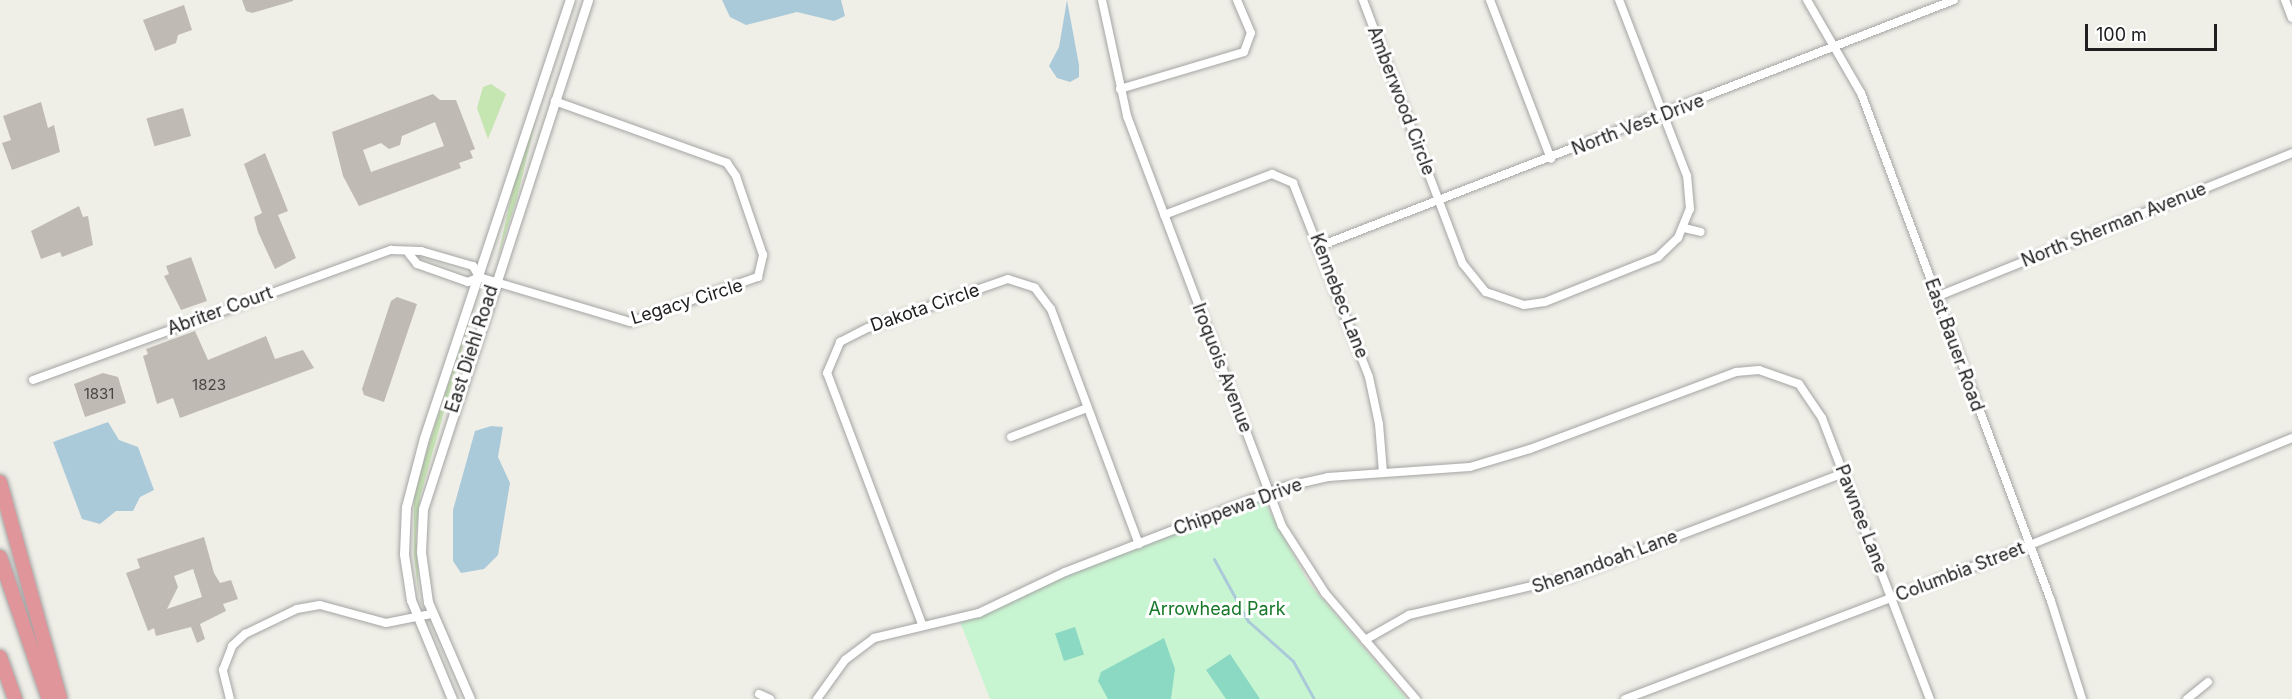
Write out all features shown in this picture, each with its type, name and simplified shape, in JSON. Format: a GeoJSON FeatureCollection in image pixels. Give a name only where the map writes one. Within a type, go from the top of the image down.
{"type":"FeatureCollection","features":[{"type":"Feature","properties":{"kind":"highway"},"geometry":{"type":"LineString","coordinates":[[0,482],[60,699]]}},
{"type":"Feature","properties":{"kind":"highway"},"geometry":{"type":"LineString","coordinates":[[0,557],[49,699]]}},
{"type":"Feature","properties":{"kind":"highway"},"geometry":{"type":"LineString","coordinates":[[0,657],[15,699]]}},
{"type":"Feature","properties":{"kind":"street","name":"East Diehl Road"},"geometry":{"type":"LineString","coordinates":[[452,699],[415,618],[404,554],[410,490],[570,0]]}},
{"type":"Feature","properties":{"kind":"street","name":"East Diehl Road"},"geometry":{"type":"LineString","coordinates":[[470,699],[431,614],[422,563],[423,509],[588,0]]}},
{"type":"Feature","properties":{"kind":"street","name":"Iroquois Avenue"},"geometry":{"type":"LineString","coordinates":[[1102,0],[1120,89],[1164,215],[1269,494],[1307,569],[1416,699]]}},
{"type":"Feature","properties":{"kind":"street"},"geometry":{"type":"LineString","coordinates":[[1120,89],[1244,52],[1251,33],[1237,0]]}},
{"type":"Feature","properties":{"kind":"street","name":"Amberwood Circle"},"geometry":{"type":"LineString","coordinates":[[1363,0],[1439,201],[1473,280],[1503,301],[1524,304],[1545,302],[1640,266],[1667,251],[1683,228]]}},
{"type":"Feature","properties":{"kind":"street"},"geometry":{"type":"LineString","coordinates":[[1491,0],[1551,159]]}},
{"type":"Feature","properties":{"kind":"street"},"geometry":{"type":"LineString","coordinates":[[1619,0],[1690,191],[1683,228],[1701,232]]}},
{"type":"Feature","properties":{"kind":"street","name":"East Bauer Road"},"geometry":{"type":"LineString","coordinates":[[1807,0],[1838,47],[1861,93],[2030,545],[2082,699]]}},
{"type":"Feature","properties":{"kind":"street","name":"North Vest Drive"},"geometry":{"type":"LineString","coordinates":[[1320,246],[1664,116],[1954,0]]}},
{"type":"Feature","properties":{"kind":"street"},"geometry":{"type":"LineString","coordinates":[[2285,0],[2292,18]]}},
{"type":"Feature","properties":{"kind":"street","name":"Legacy Circle"},"geometry":{"type":"LineString","coordinates":[[495,282],[630,322],[751,283],[762,270],[764,255],[727,163],[555,101]]}},
{"type":"Feature","properties":{"kind":"street","name":"North Sherman Avenue"},"geometry":{"type":"LineString","coordinates":[[1936,297],[2292,153]]}},
{"type":"Feature","properties":{"kind":"street","name":"Kennebec Lane"},"geometry":{"type":"LineString","coordinates":[[1164,215],[1272,174],[1286,177],[1297,188],[1369,377],[1383,474]]}},
{"type":"Feature","properties":{"kind":"street","name":"Abriter Court"},"geometry":{"type":"LineString","coordinates":[[33,381],[374,254],[409,254],[421,251],[473,266],[479,277]]}},
{"type":"Feature","properties":{"kind":"street","name":"Abriter Court"},"geometry":{"type":"LineString","coordinates":[[409,254],[417,264],[468,282],[479,277],[495,282]]}},
{"type":"Feature","properties":{"kind":"street","name":"Dakota Circle"},"geometry":{"type":"LineString","coordinates":[[922,624],[827,373],[840,342],[879,324],[1017,280],[1035,288],[1051,309],[1139,544]]}},
{"type":"Feature","properties":{"kind":"street","name":"Chippewa Drive"},"geometry":{"type":"LineString","coordinates":[[817,699],[861,645],[922,624],[979,613],[1139,544],[1269,494],[1328,477],[1383,474],[1490,462],[1736,372],[1760,369]]}},
{"type":"Feature","properties":{"kind":"street","name":"Pawnee Lane"},"geometry":{"type":"LineString","coordinates":[[1760,369],[1790,379],[1809,394],[1844,473],[1930,699]]}},
{"type":"Feature","properties":{"kind":"street"},"geometry":{"type":"LineString","coordinates":[[1011,437],[1087,408]]}},
{"type":"Feature","properties":{"kind":"street","name":"Columbia Street"},"geometry":{"type":"LineString","coordinates":[[1624,699],[2030,545],[2292,438]]}},
{"type":"Feature","properties":{"kind":"street","name":"Shenandoah Lane"},"geometry":{"type":"LineString","coordinates":[[1365,640],[1409,615],[1562,580],[1844,473]]}},
{"type":"Feature","properties":{"kind":"street"},"geometry":{"type":"LineString","coordinates":[[230,699],[223,670],[232,646],[244,634],[297,609],[320,605],[386,623],[431,614]]}},
{"type":"Feature","properties":{"kind":"street"},"geometry":{"type":"LineString","coordinates":[[2187,699],[2208,682]]}},
{"type":"Feature","properties":{"kind":"street"},"geometry":{"type":"LineString","coordinates":[[759,694],[770,699]]}},
{"type":"Feature","properties":{"kind":"green space"},"geometry":{"type":"Polygon","coordinates":[[[491,84],[506,94],[488,139],[477,108],[483,87],[491,84]]]}},
{"type":"Feature","properties":{"kind":"green space"},"geometry":{"type":"Polygon","coordinates":[[[536,119],[517,198],[498,257],[513,187],[536,119]]]}},
{"type":"Feature","properties":{"kind":"green space"},"geometry":{"type":"Polygon","coordinates":[[[476,299],[420,497],[416,534],[419,597],[414,556],[414,490],[476,299]]]}},
{"type":"Feature","properties":{"kind":"green space","name":"Arrowhead Park"},"geometry":{"type":"Polygon","coordinates":[[[1262,497],[1308,582],[1407,699],[990,699],[959,619],[1262,497]]]}},
{"type":"Feature","properties":{"kind":"green space"},"geometry":{"type":"Polygon","coordinates":[[[1075,627],[1084,655],[1064,661],[1055,633],[1075,627]]]}},
{"type":"Feature","properties":{"kind":"green space"},"geometry":{"type":"Polygon","coordinates":[[[1164,638],[1175,669],[1171,699],[1108,699],[1098,681],[1101,672],[1164,638]]]}},
{"type":"Feature","properties":{"kind":"green space"},"geometry":{"type":"Polygon","coordinates":[[[1230,654],[1260,699],[1226,699],[1206,670],[1230,654]]]}},
{"type":"Feature","properties":{"kind":"water"},"geometry":{"type":"Polygon","coordinates":[[[722,0],[841,0],[845,16],[834,21],[797,12],[746,25],[730,17],[722,0]]]}},
{"type":"Feature","properties":{"kind":"water"},"geometry":{"type":"Polygon","coordinates":[[[1067,0],[1079,65],[1079,77],[1070,82],[1057,78],[1049,66],[1059,47],[1067,0]]]}},
{"type":"Feature","properties":{"kind":"water"},"geometry":{"type":"Polygon","coordinates":[[[108,422],[119,440],[138,447],[154,490],[140,497],[133,511],[116,511],[100,524],[82,519],[53,442],[108,422]]]}},
{"type":"Feature","properties":{"kind":"water"},"geometry":{"type":"Polygon","coordinates":[[[491,426],[503,427],[498,457],[510,483],[498,555],[484,569],[461,573],[453,561],[453,510],[475,431],[491,426]]]}},
{"type":"Feature","properties":{"kind":"building"},"geometry":{"type":"Polygon","coordinates":[[[242,0],[293,1],[252,13],[246,11],[242,0]]]}},
{"type":"Feature","properties":{"kind":"building"},"geometry":{"type":"Polygon","coordinates":[[[184,5],[192,30],[178,35],[176,43],[155,51],[143,20],[184,5]]]}},
{"type":"Feature","properties":{"kind":"building"},"geometry":{"type":"Polygon","coordinates":[[[433,94],[440,100],[456,100],[475,149],[470,151],[473,158],[459,163],[461,168],[359,206],[343,176],[332,132],[433,94]],[[435,122],[402,136],[400,145],[389,149],[381,143],[363,150],[371,172],[444,146],[435,122]]]}},
{"type":"Feature","properties":{"kind":"building"},"geometry":{"type":"Polygon","coordinates":[[[41,102],[48,128],[54,125],[60,152],[12,170],[2,143],[11,140],[3,116],[41,102]]]}},
{"type":"Feature","properties":{"kind":"building"},"geometry":{"type":"Polygon","coordinates":[[[183,108],[191,136],[154,146],[146,118],[183,108]]]}},
{"type":"Feature","properties":{"kind":"building"},"geometry":{"type":"Polygon","coordinates":[[[265,153],[288,211],[278,215],[296,258],[275,269],[258,232],[254,217],[262,213],[244,164],[265,153]]]}},
{"type":"Feature","properties":{"kind":"building"},"geometry":{"type":"Polygon","coordinates":[[[79,206],[83,217],[88,216],[93,245],[62,257],[60,252],[41,259],[31,231],[79,206]]]}},
{"type":"Feature","properties":{"kind":"building"},"geometry":{"type":"Polygon","coordinates":[[[191,257],[207,301],[181,310],[164,276],[169,274],[166,266],[191,257]]]}},
{"type":"Feature","properties":{"kind":"building"},"geometry":{"type":"Polygon","coordinates":[[[397,297],[417,304],[384,402],[364,395],[362,389],[391,301],[397,297]]]}},
{"type":"Feature","properties":{"kind":"building"},"geometry":{"type":"Polygon","coordinates":[[[195,331],[208,360],[266,336],[275,359],[303,350],[314,368],[180,418],[173,398],[157,404],[143,356],[148,354],[146,349],[195,331]]]}},
{"type":"Feature","properties":{"kind":"building"},"geometry":{"type":"Polygon","coordinates":[[[103,373],[118,377],[126,403],[85,417],[74,384],[103,373]]]}},
{"type":"Feature","properties":{"kind":"building"},"geometry":{"type":"Polygon","coordinates":[[[204,537],[214,573],[220,583],[231,580],[238,599],[223,604],[226,611],[200,624],[205,639],[197,643],[191,627],[156,636],[154,628],[148,631],[126,573],[140,568],[137,559],[204,537]],[[193,569],[174,576],[178,587],[167,609],[202,597],[193,569]]]}},
{"type":"Feature","properties":{"kind":"waterway"},"geometry":{"type":"LineString","coordinates":[[1214,559],[1248,621],[1293,661],[1314,699]]}}]}
